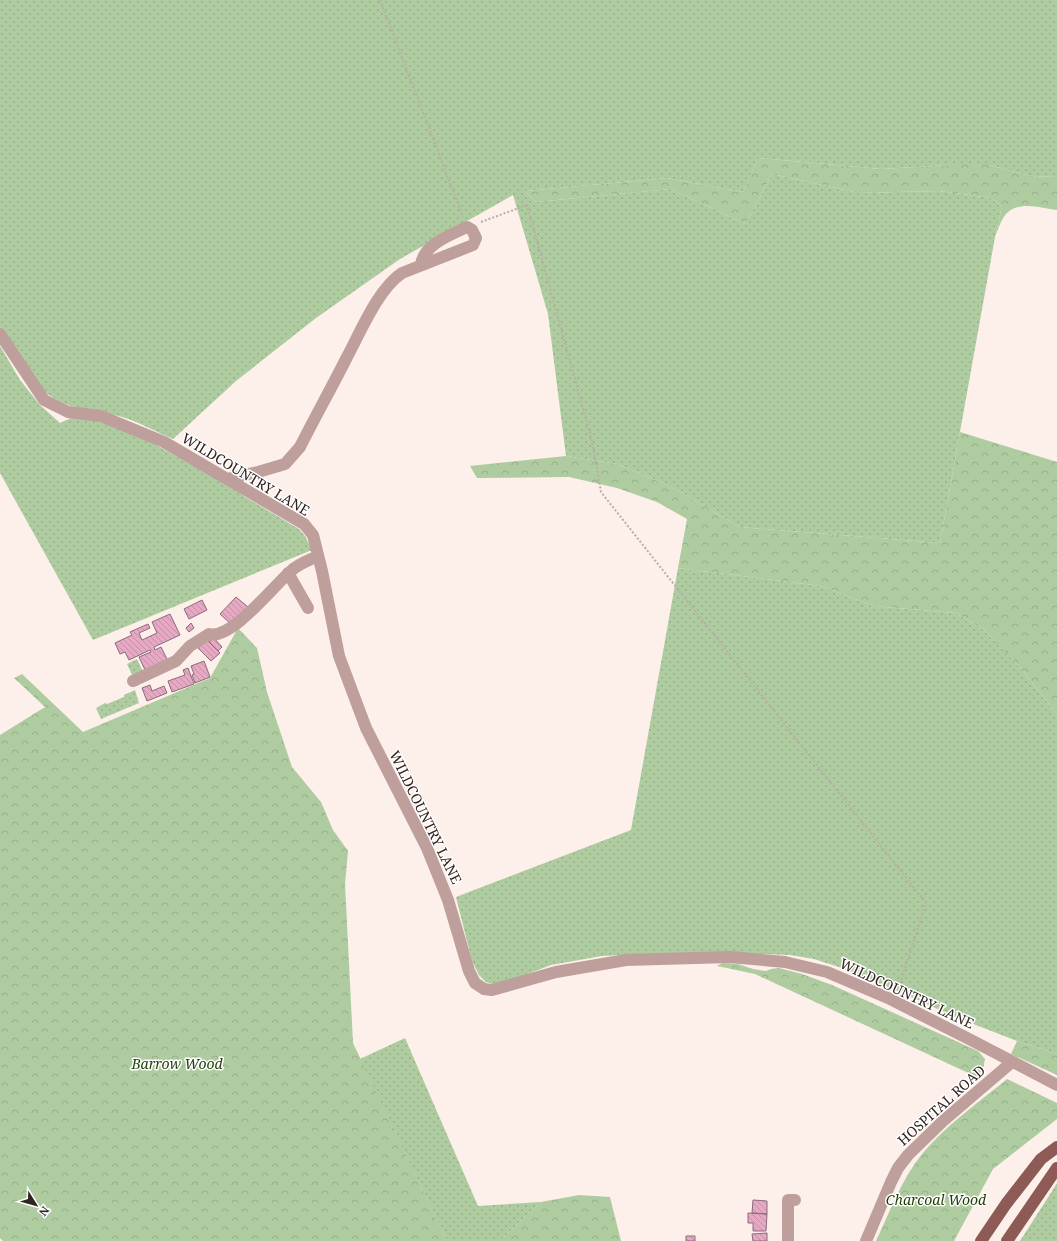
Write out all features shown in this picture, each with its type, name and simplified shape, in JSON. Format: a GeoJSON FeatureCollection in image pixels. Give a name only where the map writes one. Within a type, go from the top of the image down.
{"type":"FeatureCollection","features":[{"type":"Feature","properties":{"kind":"main road"},"geometry":{"type":"LineString","coordinates":[[981,1241],[1006,1204],[1041,1159],[1057,1147]]}},
{"type":"Feature","properties":{"kind":"main road"},"geometry":{"type":"LineString","coordinates":[[1007,1241],[1057,1168]]}},
{"type":"Feature","properties":{"kind":"street"},"geometry":{"type":"LineString","coordinates":[[227,479],[285,464],[300,448],[386,287],[402,273],[473,245],[476,238],[472,230],[467,227],[443,240],[426,252],[421,260],[421,265]]}},
{"type":"Feature","properties":{"kind":"street","name":"WILDCOUNTRY LANE"},"geometry":{"type":"LineString","coordinates":[[0,334],[44,400],[68,412],[101,416],[164,442],[304,524],[313,535],[339,656],[366,728],[427,848],[448,900],[469,971],[475,983],[484,989],[492,990],[556,972],[626,960],[730,957],[785,962],[827,972],[894,1001],[1052,1083]]}},
{"type":"Feature","properties":{"kind":"street"},"geometry":{"type":"LineString","coordinates":[[133,681],[176,661],[190,646],[209,634],[214,636],[232,628],[288,573],[318,556]]}},
{"type":"Feature","properties":{"kind":"street"},"geometry":{"type":"LineString","coordinates":[[288,573],[308,608]]}},
{"type":"Feature","properties":{"kind":"street","name":"HOSPITAL ROAD"},"geometry":{"type":"LineString","coordinates":[[866,1241],[891,1182],[898,1168],[908,1155],[942,1121],[1012,1062]]}},
{"type":"Feature","properties":{"kind":"street"},"geometry":{"type":"LineString","coordinates":[[788,1241],[788,1200],[795,1200]]}},
{"type":"Feature","properties":{"kind":"path"},"geometry":{"type":"LineString","coordinates":[[380,0],[467,227],[527,205],[592,441],[601,492],[926,903],[894,1001]]}},
{"type":"Feature","properties":{"kind":"green space"},"geometry":{"type":"Polygon","coordinates":[[[0,0],[1057,0],[1057,177],[1030,176],[990,165],[951,165],[881,169],[758,158],[743,192],[667,178],[525,191],[536,202],[670,189],[746,224],[772,174],[859,193],[939,191],[991,198],[1002,206],[995,237],[940,543],[740,527],[670,486],[617,464],[566,456],[548,314],[513,195],[400,259],[316,318],[236,381],[173,439],[128,419],[70,406],[52,397],[43,390],[0,327],[0,0]]]}},
{"type":"Feature","properties":{"kind":"green space"},"geometry":{"type":"Polygon","coordinates":[[[758,158],[881,169],[951,165],[990,165],[1030,176],[1057,177],[1057,210],[1030,206],[1017,207],[1006,214],[995,237],[1002,206],[991,198],[939,191],[859,193],[772,174],[746,224],[670,189],[536,202],[525,191],[667,178],[743,192],[758,158]]]}},
{"type":"Feature","properties":{"kind":"green space"},"geometry":{"type":"Polygon","coordinates":[[[0,346],[20,380],[40,405],[60,423],[73,417],[100,421],[154,444],[220,480],[299,529],[305,536],[312,550],[93,640],[0,473],[0,346]]]}},
{"type":"Feature","properties":{"kind":"green space"},"geometry":{"type":"Polygon","coordinates":[[[960,432],[1057,462],[1057,714],[1017,664],[984,630],[956,613],[873,606],[821,586],[678,568],[687,519],[657,502],[617,488],[569,477],[477,478],[470,466],[566,456],[617,464],[670,486],[740,527],[940,543],[960,432]]]}},
{"type":"Feature","properties":{"kind":"green space"},"geometry":{"type":"Polygon","coordinates":[[[678,568],[821,586],[873,606],[956,613],[984,630],[1017,664],[1057,714],[1057,1054],[1017,1041],[953,1016],[842,968],[814,959],[790,955],[638,954],[602,956],[551,965],[512,980],[493,984],[486,982],[479,975],[472,961],[456,897],[631,830],[678,568]]]}},
{"type":"Feature","properties":{"kind":"green space","name":"Barrow Wood"},"geometry":{"type":"Polygon","coordinates":[[[238,628],[257,648],[267,692],[292,767],[321,802],[333,830],[348,851],[345,884],[353,1043],[447,1241],[3,1241],[0,1238],[0,735],[45,707],[14,678],[22,674],[83,732],[210,678],[238,628]]]}},
{"type":"Feature","properties":{"kind":"green space"},"geometry":{"type":"Polygon","coordinates":[[[137,659],[143,672],[133,677],[127,664],[137,659]]]}},
{"type":"Feature","properties":{"kind":"green space"},"geometry":{"type":"Polygon","coordinates":[[[135,690],[139,703],[101,719],[96,708],[105,703],[107,704],[124,697],[124,695],[135,690]]]}},
{"type":"Feature","properties":{"kind":"green space"},"geometry":{"type":"Polygon","coordinates":[[[722,963],[738,964],[753,969],[766,971],[779,968],[802,974],[832,985],[978,1051],[985,1059],[983,1069],[977,1077],[755,974],[717,966],[722,963]]]}},
{"type":"Feature","properties":{"kind":"green space"},"geometry":{"type":"Polygon","coordinates":[[[405,1038],[478,1206],[541,1202],[500,1241],[447,1241],[360,1059],[405,1038]]]}},
{"type":"Feature","properties":{"kind":"green space"},"geometry":{"type":"Polygon","coordinates":[[[1017,1041],[1057,1054],[1057,1075],[1011,1054],[1017,1041]]]}},
{"type":"Feature","properties":{"kind":"green space","name":"Charcoal Wood"},"geometry":{"type":"Polygon","coordinates":[[[1007,1079],[1057,1103],[1057,1119],[993,1169],[954,1241],[876,1241],[896,1196],[908,1174],[922,1154],[952,1124],[1007,1079]]]}},
{"type":"Feature","properties":{"kind":"green space"},"geometry":{"type":"Polygon","coordinates":[[[1057,1183],[1057,1241],[1020,1241],[1054,1188],[1057,1183]]]}},
{"type":"Feature","properties":{"kind":"green space"},"geometry":{"type":"Polygon","coordinates":[[[579,1195],[610,1197],[621,1241],[500,1241],[541,1202],[579,1195]]]}},
{"type":"Feature","properties":{"kind":"building"},"geometry":{"type":"Polygon","coordinates":[[[236,597],[248,607],[232,625],[220,614],[236,597]]]}},
{"type":"Feature","properties":{"kind":"building"},"geometry":{"type":"Polygon","coordinates":[[[202,600],[207,610],[189,619],[184,609],[202,600]]]}},
{"type":"Feature","properties":{"kind":"building"},"geometry":{"type":"Polygon","coordinates":[[[170,614],[180,635],[154,647],[155,650],[161,647],[168,661],[146,672],[139,657],[151,652],[150,650],[129,660],[125,652],[120,654],[115,643],[132,635],[130,632],[148,624],[150,628],[139,633],[142,640],[157,633],[152,622],[170,614]]]}},
{"type":"Feature","properties":{"kind":"building"},"geometry":{"type":"Polygon","coordinates":[[[191,623],[194,628],[189,632],[186,628],[191,623]]]}},
{"type":"Feature","properties":{"kind":"building"},"geometry":{"type":"Polygon","coordinates":[[[214,638],[222,647],[218,651],[209,642],[214,638]]]}},
{"type":"Feature","properties":{"kind":"building"},"geometry":{"type":"Polygon","coordinates":[[[207,640],[220,653],[211,661],[198,648],[207,640]]]}},
{"type":"Feature","properties":{"kind":"building"},"geometry":{"type":"Polygon","coordinates":[[[204,661],[210,677],[195,683],[191,666],[204,661]]]}},
{"type":"Feature","properties":{"kind":"building"},"geometry":{"type":"Polygon","coordinates":[[[188,668],[194,684],[172,692],[168,681],[185,675],[183,670],[188,668]]]}},
{"type":"Feature","properties":{"kind":"building"},"geometry":{"type":"Polygon","coordinates":[[[150,685],[152,691],[164,686],[167,693],[147,701],[142,688],[150,685]]]}},
{"type":"Feature","properties":{"kind":"building"},"geometry":{"type":"Polygon","coordinates":[[[753,1200],[767,1201],[767,1214],[752,1213],[753,1200]]]}},
{"type":"Feature","properties":{"kind":"building"},"geometry":{"type":"Polygon","coordinates":[[[748,1213],[767,1214],[766,1231],[753,1231],[753,1223],[748,1223],[748,1213]]]}},
{"type":"Feature","properties":{"kind":"building"},"geometry":{"type":"Polygon","coordinates":[[[767,1233],[767,1241],[753,1241],[752,1234],[767,1233]]]}},
{"type":"Feature","properties":{"kind":"building"},"geometry":{"type":"Polygon","coordinates":[[[686,1236],[695,1236],[695,1241],[686,1241],[686,1236]]]}}]}
